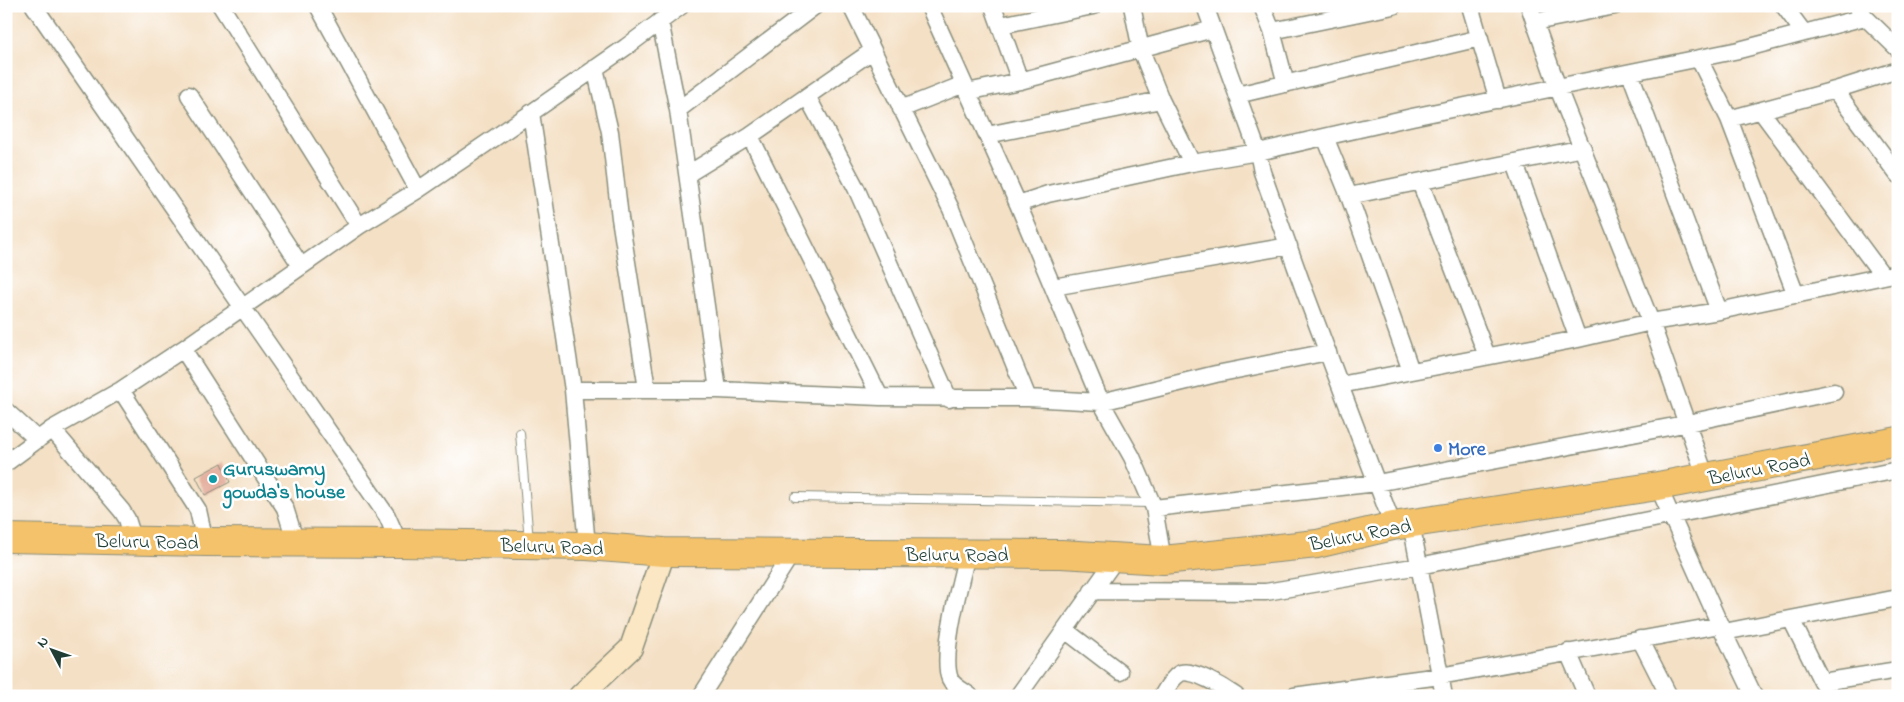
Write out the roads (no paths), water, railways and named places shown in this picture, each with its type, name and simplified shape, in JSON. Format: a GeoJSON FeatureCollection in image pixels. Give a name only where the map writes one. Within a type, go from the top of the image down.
{"type":"FeatureCollection","features":[{"type":"Feature","properties":{"kind":"highway","name":"Beluru Road"},"geometry":{"type":"LineString","coordinates":[[6,538],[588,546],[664,552],[1061,554],[1163,560],[1317,544],[1402,524],[1658,486],[1898,442]]}},
{"type":"Feature","properties":{"kind":"street"},"geometry":{"type":"LineString","coordinates":[[34,6],[387,516],[399,543]]}},
{"type":"Feature","properties":{"kind":"street"},"geometry":{"type":"LineString","coordinates":[[221,6],[359,226]]}},
{"type":"Feature","properties":{"kind":"street"},"geometry":{"type":"LineString","coordinates":[[318,6],[418,190]]}},
{"type":"Feature","properties":{"kind":"street"},"geometry":{"type":"LineString","coordinates":[[6,463],[52,429],[121,390],[184,349],[359,226],[418,190],[531,113],[681,6]]}},
{"type":"Feature","properties":{"kind":"street"},"geometry":{"type":"LineString","coordinates":[[678,110],[815,6]]}},
{"type":"Feature","properties":{"kind":"street"},"geometry":{"type":"LineString","coordinates":[[851,6],[950,209],[1028,398]]}},
{"type":"Feature","properties":{"kind":"street"},"geometry":{"type":"LineString","coordinates":[[929,6],[1018,204],[1100,402],[1132,457],[1152,505],[1163,560]]}},
{"type":"Feature","properties":{"kind":"street"},"geometry":{"type":"LineString","coordinates":[[993,6],[1020,82]]}},
{"type":"Feature","properties":{"kind":"street"},"geometry":{"type":"LineString","coordinates":[[1132,6],[1141,50],[1161,100],[1192,163]]}},
{"type":"Feature","properties":{"kind":"street"},"geometry":{"type":"LineString","coordinates":[[1205,6],[1258,152],[1262,172],[1377,484],[1402,524],[1419,566],[1444,696]]}},
{"type":"Feature","properties":{"kind":"street"},"geometry":{"type":"LineString","coordinates":[[1262,6],[1272,31],[1286,84]]}},
{"type":"Feature","properties":{"kind":"street"},"geometry":{"type":"LineString","coordinates":[[1272,31],[1393,6]]}},
{"type":"Feature","properties":{"kind":"street"},"geometry":{"type":"LineString","coordinates":[[1470,6],[1498,100]]}},
{"type":"Feature","properties":{"kind":"street"},"geometry":{"type":"LineString","coordinates":[[1529,6],[1558,88],[1652,322],[1706,478]]}},
{"type":"Feature","properties":{"kind":"street"},"geometry":{"type":"LineString","coordinates":[[1535,22],[1615,6]]}},
{"type":"Feature","properties":{"kind":"street"},"geometry":{"type":"LineString","coordinates":[[1784,6],[1804,33]]}},
{"type":"Feature","properties":{"kind":"street"},"geometry":{"type":"LineString","coordinates":[[1000,25],[1084,7]]}},
{"type":"Feature","properties":{"kind":"street"},"geometry":{"type":"LineString","coordinates":[[1018,204],[1048,194],[1192,163],[1258,152],[1630,72],[1699,59],[1804,33],[1861,12],[1898,49]]}},
{"type":"Feature","properties":{"kind":"street"},"geometry":{"type":"LineString","coordinates":[[660,21],[678,110],[718,390]]}},
{"type":"Feature","properties":{"kind":"street"},"geometry":{"type":"LineString","coordinates":[[901,109],[966,88],[1020,82],[1213,30]]}},
{"type":"Feature","properties":{"kind":"street"},"geometry":{"type":"LineString","coordinates":[[1237,95],[1480,38]]}},
{"type":"Feature","properties":{"kind":"street"},"geometry":{"type":"LineString","coordinates":[[688,174],[750,136],[872,52]]}},
{"type":"Feature","properties":{"kind":"street"},"geometry":{"type":"LineString","coordinates":[[1699,59],[1729,119],[1796,295]]}},
{"type":"Feature","properties":{"kind":"street"},"geometry":{"type":"LineString","coordinates":[[595,68],[610,132],[620,218],[647,390]]}},
{"type":"Feature","properties":{"kind":"street"},"geometry":{"type":"LineString","coordinates":[[1729,119],[1835,90],[1898,70]]}},
{"type":"Feature","properties":{"kind":"street"},"geometry":{"type":"LineString","coordinates":[[1630,72],[1719,311]]}},
{"type":"Feature","properties":{"kind":"street"},"geometry":{"type":"LineString","coordinates":[[1835,90],[1898,175]]}},
{"type":"Feature","properties":{"kind":"street"},"geometry":{"type":"LineString","coordinates":[[189,95],[301,266]]}},
{"type":"Feature","properties":{"kind":"street"},"geometry":{"type":"LineString","coordinates":[[807,96],[856,188],[949,399]]}},
{"type":"Feature","properties":{"kind":"street"},"geometry":{"type":"LineString","coordinates":[[987,135],[1161,100]]}},
{"type":"Feature","properties":{"kind":"street"},"geometry":{"type":"LineString","coordinates":[[1340,385],[1578,339],[1652,322],[1719,311],[1890,274],[1761,111]]}},
{"type":"Feature","properties":{"kind":"street"},"geometry":{"type":"LineString","coordinates":[[531,113],[573,390],[588,546]]}},
{"type":"Feature","properties":{"kind":"street"},"geometry":{"type":"LineString","coordinates":[[750,136],[880,397]]}},
{"type":"Feature","properties":{"kind":"street"},"geometry":{"type":"LineString","coordinates":[[1325,137],[1349,196],[1411,371]]}},
{"type":"Feature","properties":{"kind":"street"},"geometry":{"type":"LineString","coordinates":[[1349,196],[1583,148]]}},
{"type":"Feature","properties":{"kind":"street"},"geometry":{"type":"LineString","coordinates":[[1515,163],[1578,339]]}},
{"type":"Feature","properties":{"kind":"street"},"geometry":{"type":"LineString","coordinates":[[1420,182],[1486,356]]}},
{"type":"Feature","properties":{"kind":"street"},"geometry":{"type":"LineString","coordinates":[[1053,287],[1289,246]]}},
{"type":"Feature","properties":{"kind":"street"},"geometry":{"type":"LineString","coordinates":[[184,349],[284,508],[296,543]]}},
{"type":"Feature","properties":{"kind":"street"},"geometry":{"type":"LineString","coordinates":[[573,390],[718,390],[880,397],[949,399],[1028,398],[1100,402],[1216,374],[1328,352]]}},
{"type":"Feature","properties":{"kind":"street"},"geometry":{"type":"LineString","coordinates":[[121,390],[198,510],[205,542]]}},
{"type":"Feature","properties":{"kind":"street"},"geometry":{"type":"LineString","coordinates":[[1152,505],[1377,484],[1688,423],[1834,392]]}},
{"type":"Feature","properties":{"kind":"street"},"geometry":{"type":"LineString","coordinates":[[6,411],[38,440]]}},
{"type":"Feature","properties":{"kind":"street"},"geometry":{"type":"LineString","coordinates":[[52,429],[122,511],[134,541]]}},
{"type":"Feature","properties":{"kind":"street"},"geometry":{"type":"LineString","coordinates":[[1092,591],[1266,592],[1419,566],[1898,470]]}},
{"type":"Feature","properties":{"kind":"street"},"geometry":{"type":"LineString","coordinates":[[1658,486],[1754,696]]}},
{"type":"Feature","properties":{"kind":"street"},"geometry":{"type":"LineString","coordinates":[[580,696],[632,648],[664,552]]}},
{"type":"Feature","properties":{"kind":"street"},"geometry":{"type":"LineString","coordinates":[[701,696],[792,553]]}},
{"type":"Feature","properties":{"kind":"street"},"geometry":{"type":"LineString","coordinates":[[967,554],[949,636],[948,672],[950,680],[970,696]]}},
{"type":"Feature","properties":{"kind":"street"},"geometry":{"type":"LineString","coordinates":[[1018,696],[1117,557]]}},
{"type":"Feature","properties":{"kind":"street"},"geometry":{"type":"LineString","coordinates":[[1294,696],[1366,691],[1640,639],[1791,619],[1898,598]]}},
{"type":"Feature","properties":{"kind":"street"},"geometry":{"type":"LineString","coordinates":[[1791,619],[1825,689],[1898,670]]}},
{"type":"Feature","properties":{"kind":"street"},"geometry":{"type":"LineString","coordinates":[[1065,630],[1120,672]]}},
{"type":"Feature","properties":{"kind":"street"},"geometry":{"type":"LineString","coordinates":[[1640,639],[1668,696]]}},
{"type":"Feature","properties":{"kind":"street"},"geometry":{"type":"LineString","coordinates":[[1568,652],[1587,696]]}},
{"type":"Feature","properties":{"kind":"street"},"geometry":{"type":"LineString","coordinates":[[1162,696],[1177,675],[1186,672],[1206,678],[1236,696]]}},
{"type":"Feature","properties":{"kind":"lane"},"geometry":{"type":"LineString","coordinates":[[520,433],[530,545]]}},
{"type":"Feature","properties":{"kind":"lane"},"geometry":{"type":"LineString","coordinates":[[795,497],[1152,505]]}},
{"type":"Feature","properties":{"kind":"place","name":"More"},"geometry":{"type":"Point","coordinates":[1438,448]}},
{"type":"Feature","properties":{"kind":"place","name":"Guruswamy gowda's house"},"geometry":{"type":"Point","coordinates":[213,479]}}]}
